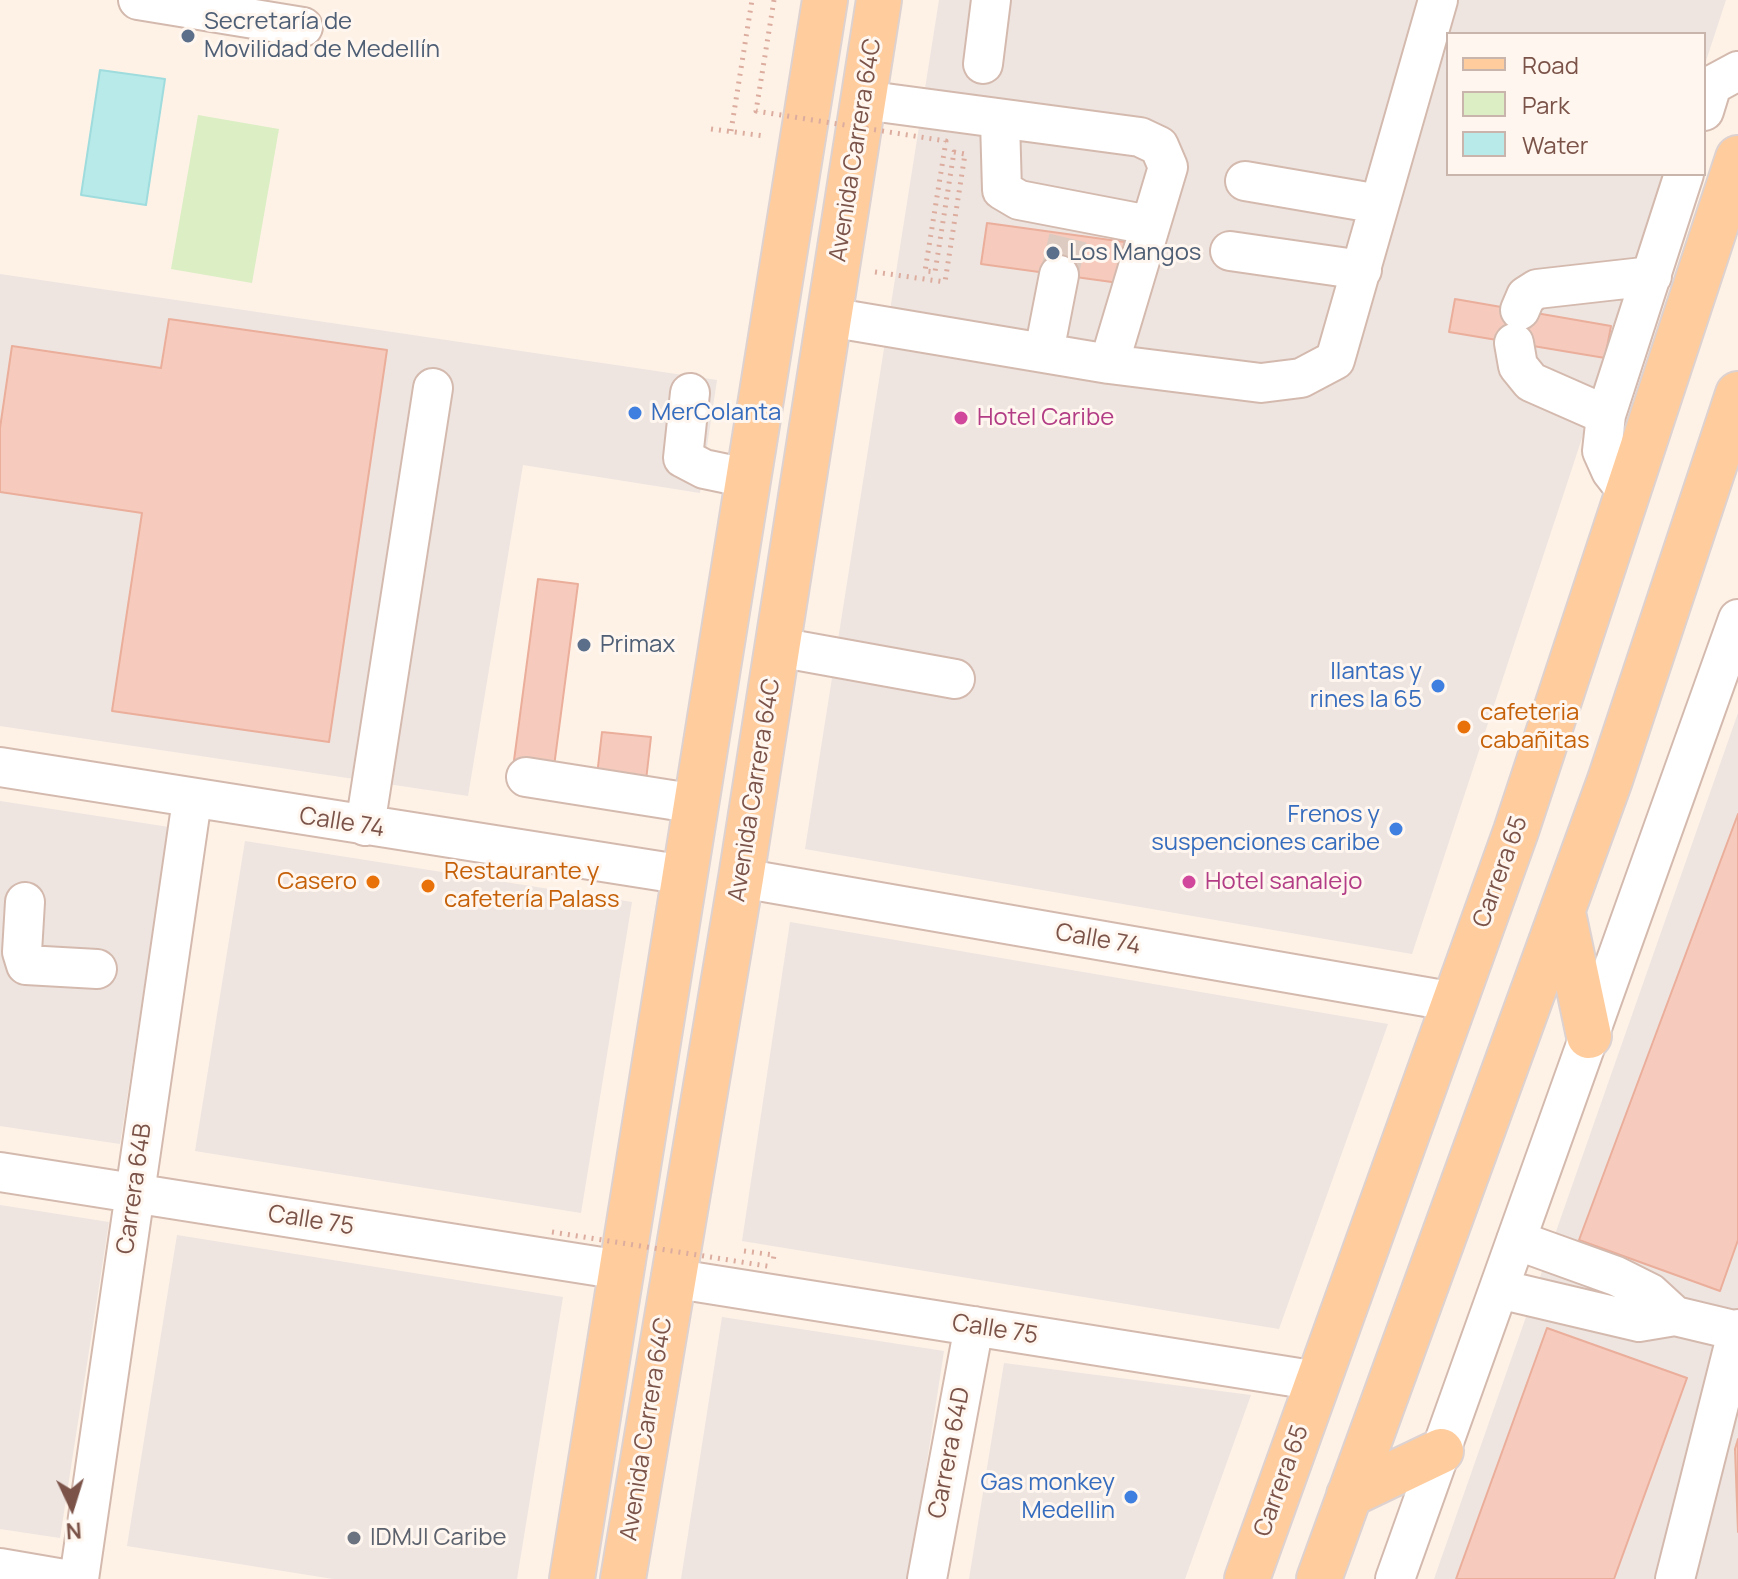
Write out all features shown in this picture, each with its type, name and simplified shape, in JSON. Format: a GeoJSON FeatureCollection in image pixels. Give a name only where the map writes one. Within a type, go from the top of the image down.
{"type":"FeatureCollection","features":[{"type":"Feature","properties":{"kind":"main road","name":"Avenida Carrera 64C"},"geometry":{"type":"LineString","coordinates":[[572,1579],[825,0]]}},
{"type":"Feature","properties":{"kind":"main road","name":"Avenida Carrera 64C"},"geometry":{"type":"LineString","coordinates":[[623,1579],[671,1278],[741,878],[879,0]]}},
{"type":"Feature","properties":{"kind":"main road","name":"Carrera 65"},"geometry":{"type":"LineString","coordinates":[[1247,1579],[1455,1002],[1629,494],[1738,159]]}},
{"type":"Feature","properties":{"kind":"main road"},"geometry":{"type":"LineString","coordinates":[[1319,1579],[1562,912],[1734,420]]}},
{"type":"Feature","properties":{"kind":"main road"},"geometry":{"type":"LineString","coordinates":[[1562,912],[1589,1036]]}},
{"type":"Feature","properties":{"kind":"main road"},"geometry":{"type":"LineString","coordinates":[[1349,1495],[1441,1451]]}},
{"type":"Feature","properties":{"kind":"street"},"geometry":{"type":"LineString","coordinates":[[138,0],[303,27]]}},
{"type":"Feature","properties":{"kind":"street"},"geometry":{"type":"LineString","coordinates":[[983,64],[991,0]]}},
{"type":"Feature","properties":{"kind":"street"},"geometry":{"type":"LineString","coordinates":[[829,317],[1109,364],[1261,383],[1301,378],[1335,360],[1438,0]]}},
{"type":"Feature","properties":{"kind":"street"},"geometry":{"type":"LineString","coordinates":[[1706,104],[1712,85],[1738,71]]}},
{"type":"Feature","properties":{"kind":"street"},"geometry":{"type":"LineString","coordinates":[[863,100],[1000,121],[1140,137],[1159,146],[1168,167],[1109,364]]}},
{"type":"Feature","properties":{"kind":"street"},"geometry":{"type":"LineString","coordinates":[[1000,121],[1002,190],[1072,223],[1149,225]]}},
{"type":"Feature","properties":{"kind":"street"},"geometry":{"type":"LineString","coordinates":[[1672,212],[1738,159]]}},
{"type":"Feature","properties":{"kind":"street"},"geometry":{"type":"LineString","coordinates":[[1629,494],[1611,471],[1602,451],[1606,415],[1683,176]]}},
{"type":"Feature","properties":{"kind":"street"},"geometry":{"type":"LineString","coordinates":[[1245,181],[1379,204]]}},
{"type":"Feature","properties":{"kind":"street"},"geometry":{"type":"LineString","coordinates":[[1230,251],[1362,270]]}},
{"type":"Feature","properties":{"kind":"street"},"geometry":{"type":"LineString","coordinates":[[1044,352],[1059,275]]}},
{"type":"Feature","properties":{"kind":"street"},"geometry":{"type":"LineString","coordinates":[[1606,415],[1531,382],[1518,366],[1517,326],[1526,296],[1537,289],[1652,276]]}},
{"type":"Feature","properties":{"kind":"street"},"geometry":{"type":"LineString","coordinates":[[365,826],[433,388]]}},
{"type":"Feature","properties":{"kind":"street"},"geometry":{"type":"LineString","coordinates":[[690,393],[683,458],[704,469],[747,478]]}},
{"type":"Feature","properties":{"kind":"street"},"geometry":{"type":"LineString","coordinates":[[1395,1579],[1738,619]]}},
{"type":"Feature","properties":{"kind":"street"},"geometry":{"type":"LineString","coordinates":[[778,647],[955,679]]}},
{"type":"Feature","properties":{"kind":"street","name":"Calle 74"},"geometry":{"type":"LineString","coordinates":[[0,767],[192,800],[685,875]]}},
{"type":"Feature","properties":{"kind":"street"},"geometry":{"type":"LineString","coordinates":[[526,777],[697,804]]}},
{"type":"Feature","properties":{"kind":"street","name":"Carrera 64B"},"geometry":{"type":"LineString","coordinates":[[79,1579],[192,800]]}},
{"type":"Feature","properties":{"kind":"street","name":"Calle 74"},"geometry":{"type":"LineString","coordinates":[[741,878],[1455,1002]]}},
{"type":"Feature","properties":{"kind":"street"},"geometry":{"type":"LineString","coordinates":[[25,902],[22,952],[26,965],[97,969]]}},
{"type":"Feature","properties":{"kind":"street","name":"Calle 75"},"geometry":{"type":"LineString","coordinates":[[0,1172],[621,1270]]}},
{"type":"Feature","properties":{"kind":"street"},"geometry":{"type":"LineString","coordinates":[[1516,1240],[1616,1276],[1650,1293],[1675,1316]]}},
{"type":"Feature","properties":{"kind":"street","name":"Calle 75"},"geometry":{"type":"LineString","coordinates":[[671,1278],[1318,1381]]}},
{"type":"Feature","properties":{"kind":"street"},"geometry":{"type":"LineString","coordinates":[[1499,1289],[1639,1322],[1675,1316],[1738,1330],[1675,1579]]}},
{"type":"Feature","properties":{"kind":"street","name":"Carrera 64D"},"geometry":{"type":"LineString","coordinates":[[927,1579],[974,1326]]}},
{"type":"Feature","properties":{"kind":"street"},"geometry":{"type":"LineString","coordinates":[[0,1568],[64,1579]]}},
{"type":"Feature","properties":{"kind":"path"},"geometry":{"type":"LineString","coordinates":[[731,131],[752,0]]}},
{"type":"Feature","properties":{"kind":"path"},"geometry":{"type":"LineString","coordinates":[[774,0],[756,111],[946,141],[925,271],[935,272],[954,152],[965,154],[945,282],[868,271]]}},
{"type":"Feature","properties":{"kind":"path"},"geometry":{"type":"LineString","coordinates":[[711,129],[766,137]]}},
{"type":"Feature","properties":{"kind":"path"},"geometry":{"type":"LineString","coordinates":[[552,1232],[773,1267]]}},
{"type":"Feature","properties":{"kind":"shaded area"},"geometry":{"type":"Polygon","coordinates":[[[939,0],[1726,0],[1706,61],[1706,32],[1446,32],[1446,176],[1668,176],[1412,954],[805,849],[939,0]]]}},
{"type":"Feature","properties":{"kind":"shaded area"},"geometry":{"type":"Polygon","coordinates":[[[0,274],[717,380],[700,493],[523,465],[468,796],[0,726],[0,274]]]}},
{"type":"Feature","properties":{"kind":"shaded area"},"geometry":{"type":"Polygon","coordinates":[[[1738,713],[1738,1579],[1434,1579],[1738,713]]]}},
{"type":"Feature","properties":{"kind":"shaded area"},"geometry":{"type":"Polygon","coordinates":[[[0,801],[169,827],[120,1144],[0,1126],[0,801]]]}},
{"type":"Feature","properties":{"kind":"shaded area"},"geometry":{"type":"Polygon","coordinates":[[[245,841],[632,902],[581,1213],[195,1151],[245,841]]]}},
{"type":"Feature","properties":{"kind":"shaded area"},"geometry":{"type":"Polygon","coordinates":[[[790,922],[1388,1024],[1279,1329],[742,1241],[790,922]]]}},
{"type":"Feature","properties":{"kind":"shaded area"},"geometry":{"type":"Polygon","coordinates":[[[0,1205],[109,1222],[60,1538],[0,1529],[0,1205]]]}},
{"type":"Feature","properties":{"kind":"shaded area"},"geometry":{"type":"Polygon","coordinates":[[[177,1235],[563,1297],[517,1579],[333,1579],[127,1546],[177,1235]]]}},
{"type":"Feature","properties":{"kind":"shaded area"},"geometry":{"type":"Polygon","coordinates":[[[722,1317],[944,1351],[909,1579],[681,1579],[722,1317]]]}},
{"type":"Feature","properties":{"kind":"shaded area"},"geometry":{"type":"Polygon","coordinates":[[[1004,1363],[1251,1395],[1185,1579],[969,1579],[1004,1363]]]}},
{"type":"Feature","properties":{"kind":"green space"},"geometry":{"type":"Polygon","coordinates":[[[198,115],[279,129],[252,283],[171,269],[198,115]]]}},
{"type":"Feature","properties":{"kind":"water"},"geometry":{"type":"Polygon","coordinates":[[[100,70],[165,79],[146,205],[81,195],[100,70]]]}},
{"type":"Feature","properties":{"kind":"building","name":"Los Mangos"},"geometry":{"type":"Polygon","coordinates":[[[987,223],[1125,242],[1119,283],[981,264],[987,223]]]}},
{"type":"Feature","properties":{"kind":"building"},"geometry":{"type":"Polygon","coordinates":[[[1455,299],[1611,326],[1605,358],[1449,332],[1455,299]]]}},
{"type":"Feature","properties":{"kind":"building"},"geometry":{"type":"Polygon","coordinates":[[[169,319],[387,350],[329,742],[112,711],[142,513],[0,492],[0,428],[12,346],[161,368],[169,319]]]}},
{"type":"Feature","properties":{"kind":"building"},"geometry":{"type":"Polygon","coordinates":[[[538,579],[578,584],[553,774],[513,768],[538,579]]]}},
{"type":"Feature","properties":{"kind":"building"},"geometry":{"type":"Polygon","coordinates":[[[602,732],[651,737],[645,789],[596,784],[602,732]]]}},
{"type":"Feature","properties":{"kind":"building"},"geometry":{"type":"Polygon","coordinates":[[[1738,814],[1738,1240],[1720,1291],[1579,1240],[1738,814]]]}},
{"type":"Feature","properties":{"kind":"building"},"geometry":{"type":"Polygon","coordinates":[[[1547,1328],[1687,1378],[1614,1579],[1456,1579],[1547,1328]]]}},
{"type":"Feature","properties":{"kind":"building"},"geometry":{"type":"Polygon","coordinates":[[[1738,1439],[1738,1532],[1735,1449],[1738,1439]]]}},
{"type":"Feature","properties":{"kind":"tunnel"},"geometry":{"type":"LineString","coordinates":[[1059,275],[1069,234]]}},
{"type":"Feature","properties":{"kind":"place","name":"Secretaría de Movilidad de Medellín"},"geometry":{"type":"Point","coordinates":[188,36]}},
{"type":"Feature","properties":{"kind":"place","name":"Los Mangos"},"geometry":{"type":"Point","coordinates":[1053,253]}},
{"type":"Feature","properties":{"kind":"place","name":"MerColanta"},"geometry":{"type":"Point","coordinates":[635,413]}},
{"type":"Feature","properties":{"kind":"place","name":"Hotel Caribe"},"geometry":{"type":"Point","coordinates":[961,418]}},
{"type":"Feature","properties":{"kind":"place","name":"Primax"},"geometry":{"type":"Point","coordinates":[584,645]}},
{"type":"Feature","properties":{"kind":"place","name":"llantas y rines la 65"},"geometry":{"type":"Point","coordinates":[1438,686]}},
{"type":"Feature","properties":{"kind":"place","name":"cafeteria cabañitas"},"geometry":{"type":"Point","coordinates":[1464,727]}},
{"type":"Feature","properties":{"kind":"place","name":"Frenos y suspenciones caribe"},"geometry":{"type":"Point","coordinates":[1396,829]}},
{"type":"Feature","properties":{"kind":"place","name":"Casero"},"geometry":{"type":"Point","coordinates":[373,882]}},
{"type":"Feature","properties":{"kind":"place","name":"Hotel sanalejo"},"geometry":{"type":"Point","coordinates":[1189,882]}},
{"type":"Feature","properties":{"kind":"place","name":"Restaurante y cafetería Palass"},"geometry":{"type":"Point","coordinates":[428,886]}},
{"type":"Feature","properties":{"kind":"place","name":"Gas monkey Medellin"},"geometry":{"type":"Point","coordinates":[1131,1497]}},
{"type":"Feature","properties":{"kind":"place","name":"IDMJI Caribe"},"geometry":{"type":"Point","coordinates":[354,1538]}}]}
